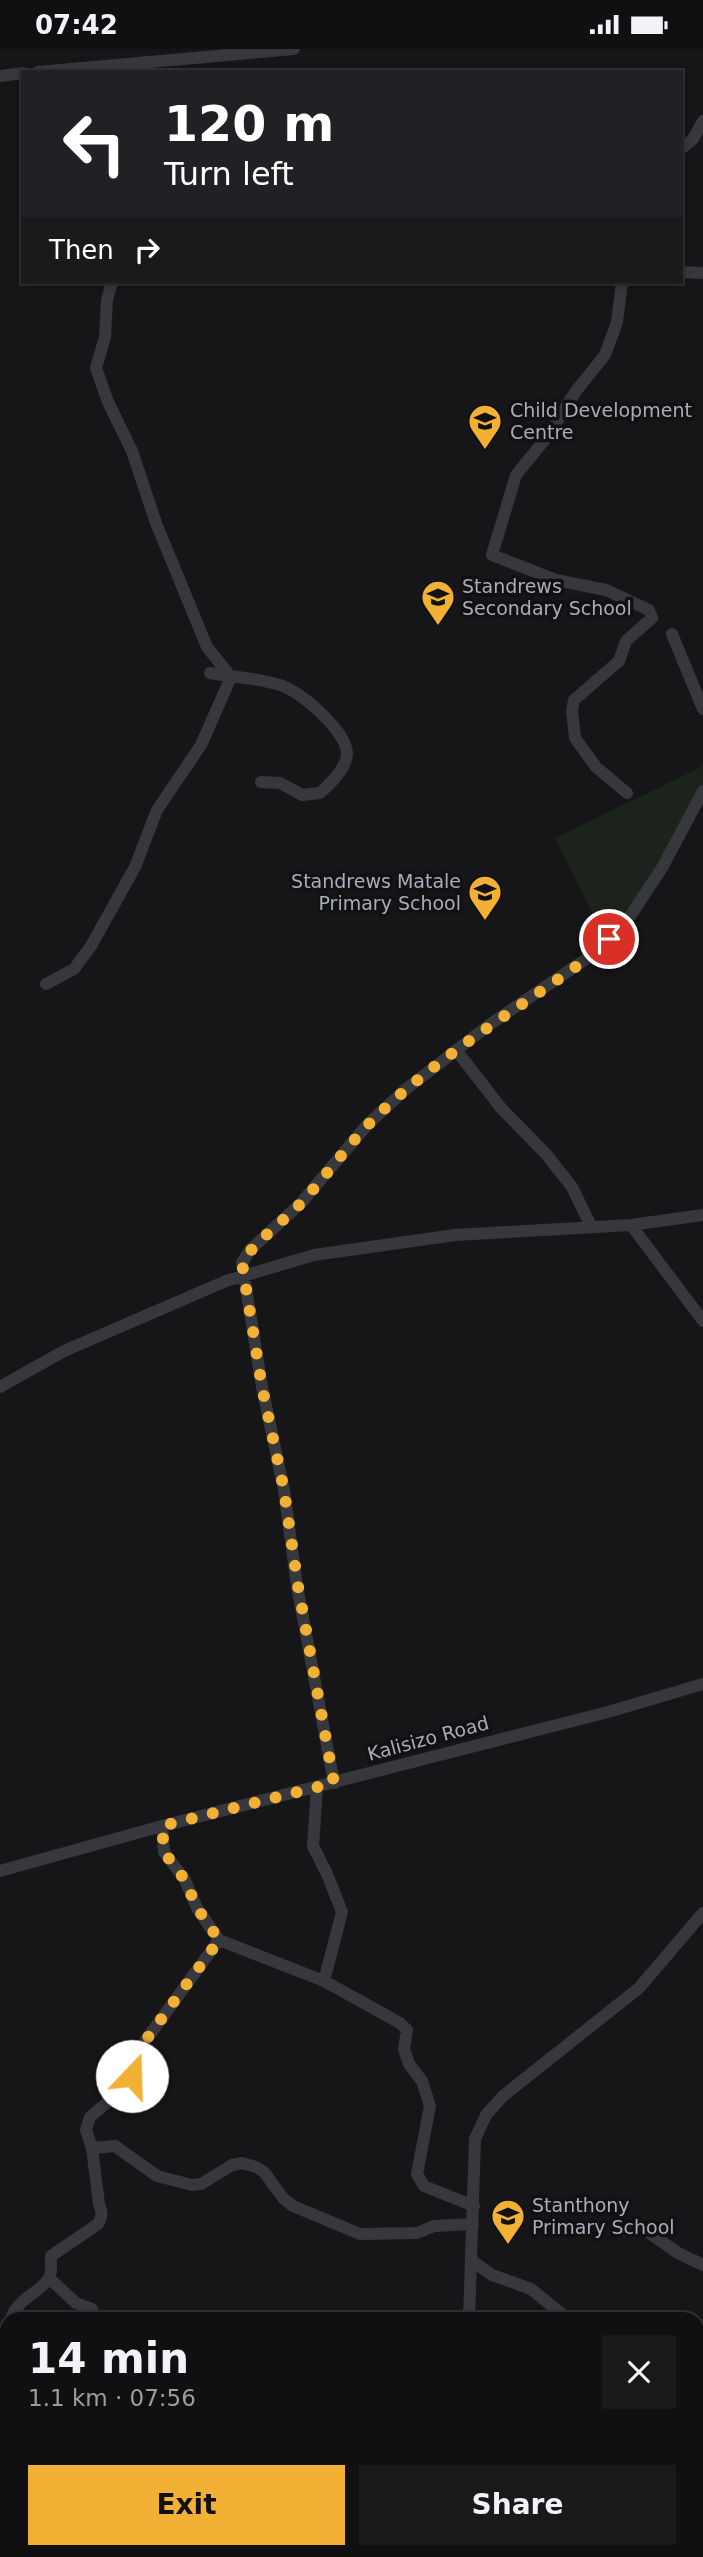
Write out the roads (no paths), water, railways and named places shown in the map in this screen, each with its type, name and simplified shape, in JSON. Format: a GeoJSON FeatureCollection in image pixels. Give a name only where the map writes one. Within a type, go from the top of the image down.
{"type":"FeatureCollection","features":[{"type":"Feature","properties":{"kind":"street"},"geometry":{"type":"LineString","coordinates":[[60,70],[294,49]]}},
{"type":"Feature","properties":{"kind":"street"},"geometry":{"type":"LineString","coordinates":[[0,76],[21,73]]}},
{"type":"Feature","properties":{"kind":"street"},"geometry":{"type":"LineString","coordinates":[[683,147],[693,139],[703,121]]}},
{"type":"Feature","properties":{"kind":"street"},"geometry":{"type":"LineString","coordinates":[[683,272],[703,273]]}},
{"type":"Feature","properties":{"kind":"street"},"geometry":{"type":"LineString","coordinates":[[111,284],[107,300],[105,337],[96,369],[107,402],[132,451],[156,523],[206,647],[231,677]]}},
{"type":"Feature","properties":{"kind":"street"},"geometry":{"type":"LineString","coordinates":[[622,284],[617,322],[605,355],[516,475],[492,555],[556,580],[607,590],[649,610],[652,618],[626,641],[619,661],[574,700],[572,711],[575,738],[596,767],[627,793]]}},
{"type":"Feature","properties":{"kind":"street"},"geometry":{"type":"LineString","coordinates":[[672,634],[703,709]]}},
{"type":"Feature","properties":{"kind":"street"},"geometry":{"type":"LineString","coordinates":[[210,673],[280,685],[303,696],[319,710],[346,746],[345,762],[320,793],[302,795],[280,783],[261,782]]}},
{"type":"Feature","properties":{"kind":"street"},"geometry":{"type":"LineString","coordinates":[[46,983],[74,969],[91,946],[135,867],[157,810],[201,745],[231,677]]}},
{"type":"Feature","properties":{"kind":"street"},"geometry":{"type":"LineString","coordinates":[[334,1783],[242,1263],[250,1250],[300,1203],[381,1112],[456,1050],[595,953],[627,921],[662,868],[703,791]]}},
{"type":"Feature","properties":{"kind":"street"},"geometry":{"type":"LineString","coordinates":[[456,1050],[501,1108],[546,1154],[572,1187],[591,1227]]}},
{"type":"Feature","properties":{"kind":"street"},"geometry":{"type":"LineString","coordinates":[[0,1387],[64,1351],[226,1280],[314,1255],[455,1235],[631,1225],[703,1215]]}},
{"type":"Feature","properties":{"kind":"street"},"geometry":{"type":"LineString","coordinates":[[631,1225],[703,1321]]}},
{"type":"Feature","properties":{"kind":"street","name":"Kalisizo Road"},"geometry":{"type":"LineString","coordinates":[[0,1871],[162,1826],[608,1712],[703,1684]]}},
{"type":"Feature","properties":{"kind":"street"},"geometry":{"type":"LineString","coordinates":[[317,1788],[313,1846],[342,1912],[324,1981]]}},
{"type":"Feature","properties":{"kind":"street"},"geometry":{"type":"LineString","coordinates":[[162,1826],[164,1852],[185,1880],[197,1908],[219,1940],[324,1981],[400,2023],[407,2030],[404,2049],[409,2064],[422,2081],[430,2106],[416,2173],[424,2186],[474,2206]]}},
{"type":"Feature","properties":{"kind":"street"},"geometry":{"type":"LineString","coordinates":[[469,2312],[475,2139],[486,2115],[503,2096],[639,1988],[703,1915]]}},
{"type":"Feature","properties":{"kind":"street"},"geometry":{"type":"LineString","coordinates":[[14,2312],[20,2301],[49,2278],[52,2272],[51,2256],[102,2219],[92,2148],[86,2130],[90,2117],[124,2088],[132,2076],[140,2048],[219,1940]]}},
{"type":"Feature","properties":{"kind":"street"},"geometry":{"type":"LineString","coordinates":[[92,2148],[116,2146],[157,2176],[192,2185],[201,2184],[232,2165],[242,2163],[256,2167],[264,2172],[283,2198],[293,2206],[360,2234],[417,2234],[434,2226],[473,2224]]}},
{"type":"Feature","properties":{"kind":"street"},"geometry":{"type":"LineString","coordinates":[[624,2229],[645,2230],[678,2253],[703,2265]]}},
{"type":"Feature","properties":{"kind":"street"},"geometry":{"type":"LineString","coordinates":[[471,2260],[492,2275],[531,2289],[559,2312]]}},
{"type":"Feature","properties":{"kind":"street"},"geometry":{"type":"LineString","coordinates":[[49,2278],[76,2303],[92,2309],[93,2312]]}},
{"type":"Feature","properties":{"kind":"place","name":"Child Development Centre"},"geometry":{"type":"Point","coordinates":[485,451]}},
{"type":"Feature","properties":{"kind":"place","name":"Standrews Secondary School"},"geometry":{"type":"Point","coordinates":[438,627]}},
{"type":"Feature","properties":{"kind":"place","name":"Standrews Matale Primary School"},"geometry":{"type":"Point","coordinates":[485,922]}},
{"type":"Feature","properties":{"kind":"place","name":"Stanthony Primary School"},"geometry":{"type":"Point","coordinates":[508,2246]}}]}
